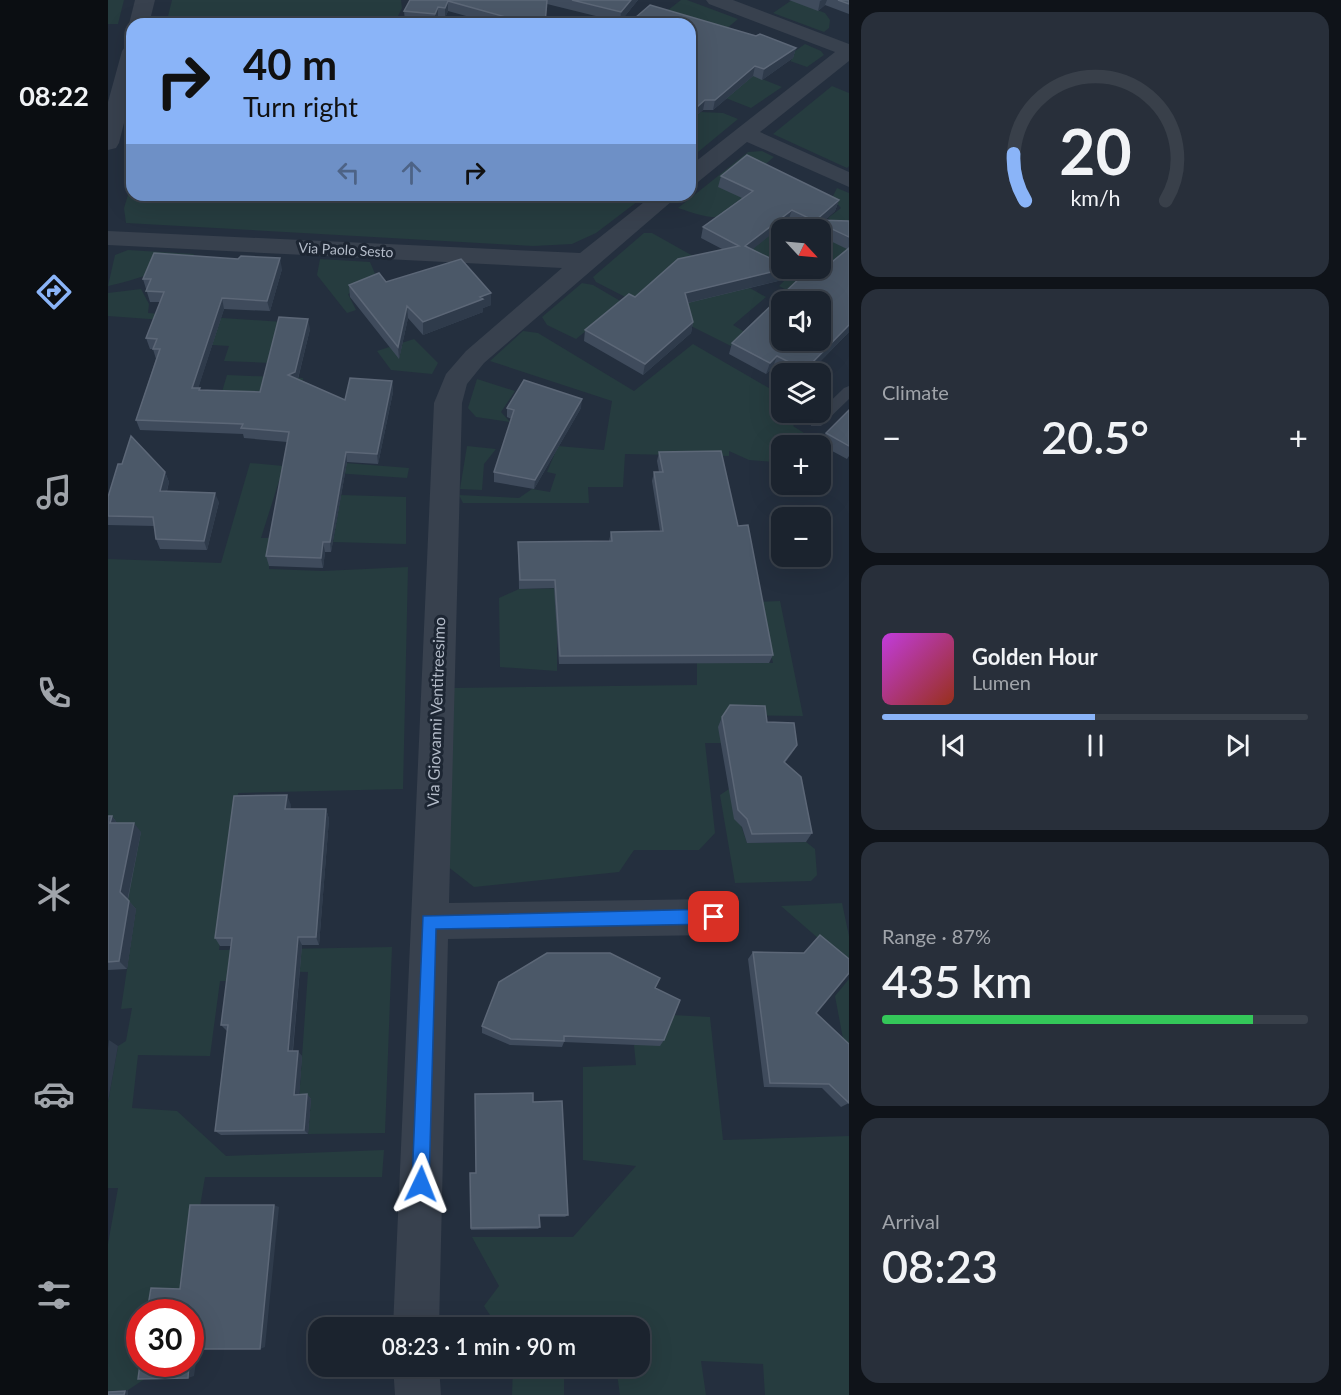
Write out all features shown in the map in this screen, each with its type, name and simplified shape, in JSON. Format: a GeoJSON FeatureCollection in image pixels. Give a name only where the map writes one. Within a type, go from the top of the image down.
{"type":"FeatureCollection","features":[{"type":"Feature","properties":{"kind":"street"},"geometry":{"type":"LineString","coordinates":[[140,18],[145,0]]}},
{"type":"Feature","properties":{"kind":"street"},"geometry":{"type":"LineString","coordinates":[[716,0],[849,51]]}},
{"type":"Feature","properties":{"kind":"street"},"geometry":{"type":"LineString","coordinates":[[696,172],[849,51]]}},
{"type":"Feature","properties":{"kind":"street"},"geometry":{"type":"LineString","coordinates":[[108,143],[126,74]]}},
{"type":"Feature","properties":{"kind":"street"},"geometry":{"type":"LineString","coordinates":[[745,133],[849,180]]}},
{"type":"Feature","properties":{"kind":"street","name":"Via Giovanni Ventitreesimo"},"geometry":{"type":"LineString","coordinates":[[416,1317],[448,403],[455,381],[475,357],[585,261],[660,201]]}},
{"type":"Feature","properties":{"kind":"street","name":"Via Paolo Sesto"},"geometry":{"type":"LineString","coordinates":[[108,238],[585,261]]}},
{"type":"Feature","properties":{"kind":"street"},"geometry":{"type":"LineString","coordinates":[[429,921],[714,917]]}},
{"type":"Feature","properties":{"kind":"street"},"geometry":{"type":"LineString","coordinates":[[417,1377],[418,1395]]}},
{"type":"Feature","properties":{"kind":"lane"},"geometry":{"type":"LineString","coordinates":[[831,408],[849,391]]}},
{"type":"Feature","properties":{"kind":"green space"},"geometry":{"type":"Polygon","coordinates":[[[108,0],[124,0],[118,24],[108,24],[108,0]]]}},
{"type":"Feature","properties":{"kind":"green space"},"geometry":{"type":"Polygon","coordinates":[[[172,0],[401,0],[402,8],[397,18],[168,18],[172,0]]]}},
{"type":"Feature","properties":{"kind":"green space"},"geometry":{"type":"Polygon","coordinates":[[[681,0],[687,0],[738,19],[719,35],[696,26],[696,18],[674,18],[663,14],[681,0]]]}},
{"type":"Feature","properties":{"kind":"green space"},"geometry":{"type":"Polygon","coordinates":[[[792,0],[825,13],[830,20],[829,28],[824,32],[773,13],[792,0]]]}},
{"type":"Feature","properties":{"kind":"green space"},"geometry":{"type":"Polygon","coordinates":[[[805,44],[821,51],[824,55],[807,67],[790,61],[793,58],[788,56],[805,44]]]}},
{"type":"Feature","properties":{"kind":"green space"},"geometry":{"type":"Polygon","coordinates":[[[696,56],[727,65],[782,87],[751,108],[696,86],[696,56]]]}},
{"type":"Feature","properties":{"kind":"green space"},"geometry":{"type":"Polygon","coordinates":[[[832,86],[849,93],[849,166],[847,168],[773,134],[832,86]]]}},
{"type":"Feature","properties":{"kind":"green space"},"geometry":{"type":"Polygon","coordinates":[[[701,112],[723,113],[738,119],[698,152],[696,151],[696,116],[701,112]]]}},
{"type":"Feature","properties":{"kind":"green space"},"geometry":{"type":"Polygon","coordinates":[[[762,151],[774,157],[756,172],[756,205],[734,214],[717,217],[678,208],[687,201],[696,201],[696,194],[748,152],[762,151]]]}},
{"type":"Feature","properties":{"kind":"green space"},"geometry":{"type":"Polygon","coordinates":[[[837,188],[849,193],[849,251],[831,268],[832,221],[828,218],[841,208],[832,198],[837,188]]]}},
{"type":"Feature","properties":{"kind":"green space"},"geometry":{"type":"Polygon","coordinates":[[[126,201],[638,201],[596,233],[572,244],[533,246],[126,223],[124,208],[126,201]]]}},
{"type":"Feature","properties":{"kind":"green space"},"geometry":{"type":"Polygon","coordinates":[[[771,232],[771,272],[743,257],[771,232]]]}},
{"type":"Feature","properties":{"kind":"green space"},"geometry":{"type":"Polygon","coordinates":[[[644,233],[652,233],[766,297],[733,325],[748,334],[733,347],[691,326],[682,326],[596,282],[593,277],[644,233]]]}},
{"type":"Feature","properties":{"kind":"green space"},"geometry":{"type":"Polygon","coordinates":[[[128,250],[194,254],[190,262],[108,286],[115,255],[128,250]]]}},
{"type":"Feature","properties":{"kind":"green space"},"geometry":{"type":"Polygon","coordinates":[[[320,259],[370,262],[379,283],[348,294],[356,310],[347,313],[317,275],[320,259]]]}},
{"type":"Feature","properties":{"kind":"green space"},"geometry":{"type":"Polygon","coordinates":[[[783,279],[819,279],[806,291],[789,291],[779,286],[785,280],[783,279]]]}},
{"type":"Feature","properties":{"kind":"green space"},"geometry":{"type":"Polygon","coordinates":[[[582,283],[593,285],[622,302],[576,339],[547,325],[542,317],[582,283]]]}},
{"type":"Feature","properties":{"kind":"green space"},"geometry":{"type":"Polygon","coordinates":[[[141,289],[149,304],[148,313],[283,322],[272,363],[224,361],[229,346],[212,345],[177,321],[108,316],[108,293],[141,289]]]}},
{"type":"Feature","properties":{"kind":"green space"},"geometry":{"type":"Polygon","coordinates":[[[523,331],[538,333],[634,391],[693,344],[771,389],[771,423],[797,423],[793,426],[804,433],[802,435],[771,435],[771,462],[749,460],[729,451],[729,456],[625,454],[623,487],[588,487],[589,503],[463,503],[459,495],[519,498],[532,489],[550,492],[556,474],[547,472],[558,446],[604,450],[612,401],[490,361],[523,331]]]}},
{"type":"Feature","properties":{"kind":"green space"},"geometry":{"type":"Polygon","coordinates":[[[414,339],[438,363],[432,374],[391,370],[377,351],[414,339]]]}},
{"type":"Feature","properties":{"kind":"green space"},"geometry":{"type":"Polygon","coordinates":[[[227,375],[303,378],[302,389],[244,392],[210,432],[227,375]]]}},
{"type":"Feature","properties":{"kind":"green space"},"geometry":{"type":"Polygon","coordinates":[[[477,379],[515,391],[501,412],[510,422],[476,417],[468,408],[477,379]]]}},
{"type":"Feature","properties":{"kind":"green space"},"geometry":{"type":"Polygon","coordinates":[[[467,446],[496,449],[484,464],[482,490],[460,489],[467,446]]]}},
{"type":"Feature","properties":{"kind":"green space"},"geometry":{"type":"Polygon","coordinates":[[[307,460],[409,468],[407,478],[320,472],[318,481],[279,481],[261,538],[270,538],[269,569],[323,571],[408,567],[403,789],[238,793],[239,806],[219,950],[392,947],[385,1133],[308,1134],[311,1099],[299,1099],[308,972],[261,971],[260,981],[220,981],[210,1056],[138,1055],[132,1108],[177,1111],[226,1156],[384,1150],[382,1177],[205,1177],[186,1289],[173,1299],[126,1299],[126,1377],[146,1378],[128,1390],[108,1391],[108,1244],[118,1188],[108,1188],[108,1102],[118,1046],[126,1041],[132,1008],[121,1009],[136,909],[127,901],[108,826],[108,559],[221,563],[250,463],[305,468],[307,460]]]}},
{"type":"Feature","properties":{"kind":"green space"},"geometry":{"type":"Polygon","coordinates":[[[341,495],[406,497],[406,544],[333,542],[341,495]]]}},
{"type":"Feature","properties":{"kind":"green space"},"geometry":{"type":"Polygon","coordinates":[[[578,588],[557,626],[557,671],[500,667],[499,598],[519,589],[578,588]]]}},
{"type":"Feature","properties":{"kind":"green space"},"geometry":{"type":"Polygon","coordinates":[[[780,601],[803,716],[725,715],[721,743],[705,743],[715,833],[699,850],[634,850],[619,872],[474,887],[447,866],[453,688],[697,685],[697,662],[773,663],[765,625],[690,605],[780,601]]]}},
{"type":"Feature","properties":{"kind":"green space"},"geometry":{"type":"Polygon","coordinates":[[[729,789],[747,843],[806,842],[815,849],[817,875],[811,881],[735,883],[720,795],[729,789]]]}},
{"type":"Feature","properties":{"kind":"green space"},"geometry":{"type":"Polygon","coordinates":[[[842,903],[849,936],[849,965],[781,906],[842,903]]]}},
{"type":"Feature","properties":{"kind":"green space"},"geometry":{"type":"Polygon","coordinates":[[[849,979],[849,1049],[844,1044],[835,996],[849,979]]]}},
{"type":"Feature","properties":{"kind":"green space"},"geometry":{"type":"Polygon","coordinates":[[[672,1015],[710,1017],[723,1140],[849,1136],[849,1395],[765,1395],[763,1364],[701,1361],[706,1395],[620,1395],[617,1377],[650,1377],[650,1317],[491,1317],[484,1306],[499,1286],[472,1237],[573,1237],[636,1166],[583,1160],[583,1067],[636,1065],[634,1045],[672,1015]]]}},
{"type":"Feature","properties":{"kind":"green space"},"geometry":{"type":"Polygon","coordinates":[[[513,1377],[564,1377],[564,1395],[512,1395],[513,1377]]]}},
{"type":"Feature","properties":{"kind":"building"},"geometry":{"type":"Polygon","coordinates":[[[410,0],[547,0],[546,18],[509,18],[448,1],[445,8],[438,7],[435,14],[404,11],[410,0]]]}},
{"type":"Feature","properties":{"kind":"building"},"geometry":{"type":"Polygon","coordinates":[[[572,0],[631,0],[621,12],[572,0]]]}},
{"type":"Feature","properties":{"kind":"building"},"geometry":{"type":"Polygon","coordinates":[[[650,5],[694,18],[635,18],[650,5]]]}},
{"type":"Feature","properties":{"kind":"building"},"geometry":{"type":"Polygon","coordinates":[[[696,18],[756,36],[760,34],[796,48],[764,69],[755,66],[715,100],[705,100],[696,108],[696,18]]]}},
{"type":"Feature","properties":{"kind":"building"},"geometry":{"type":"Polygon","coordinates":[[[747,155],[839,200],[817,219],[811,219],[792,210],[780,219],[771,219],[771,226],[745,246],[771,259],[771,272],[685,293],[693,322],[645,364],[585,330],[629,294],[635,297],[678,259],[739,246],[703,227],[753,191],[721,176],[747,155]]]}},
{"type":"Feature","properties":{"kind":"building"},"geometry":{"type":"Polygon","coordinates":[[[831,220],[849,221],[849,237],[831,228],[831,220]]]}},
{"type":"Feature","properties":{"kind":"building"},"geometry":{"type":"Polygon","coordinates":[[[849,248],[849,325],[831,343],[831,291],[786,291],[799,279],[831,279],[831,263],[849,248]]]}},
{"type":"Feature","properties":{"kind":"building"},"geometry":{"type":"Polygon","coordinates":[[[154,253],[238,259],[241,256],[280,258],[267,301],[222,298],[192,388],[260,392],[279,317],[308,319],[295,372],[288,375],[345,400],[350,378],[392,381],[377,454],[346,452],[330,542],[323,542],[321,558],[266,556],[289,432],[241,428],[243,424],[136,420],[160,349],[153,349],[157,339],[146,338],[164,292],[146,291],[151,279],[143,279],[154,253]]]}},
{"type":"Feature","properties":{"kind":"building"},"geometry":{"type":"Polygon","coordinates":[[[461,259],[491,293],[480,297],[483,299],[423,322],[407,306],[398,347],[349,285],[379,273],[386,282],[461,259]]]}},
{"type":"Feature","properties":{"kind":"building"},"geometry":{"type":"Polygon","coordinates":[[[771,306],[771,351],[824,351],[812,363],[791,363],[777,356],[770,363],[732,343],[771,306]]]}},
{"type":"Feature","properties":{"kind":"building"},"geometry":{"type":"Polygon","coordinates":[[[524,380],[582,399],[535,480],[494,472],[514,410],[507,408],[524,380]]]}},
{"type":"Feature","properties":{"kind":"building"},"geometry":{"type":"Polygon","coordinates":[[[849,410],[849,446],[826,433],[849,410]]]}},
{"type":"Feature","properties":{"kind":"building"},"geometry":{"type":"Polygon","coordinates":[[[131,436],[165,472],[160,491],[215,493],[204,541],[156,539],[153,517],[108,516],[108,497],[118,464],[122,464],[131,436]]]}},
{"type":"Feature","properties":{"kind":"building"},"geometry":{"type":"Polygon","coordinates":[[[721,451],[738,526],[748,525],[773,655],[560,656],[555,580],[520,580],[518,542],[612,541],[611,532],[663,531],[654,472],[663,472],[659,452],[721,451]]]}},
{"type":"Feature","properties":{"kind":"building"},"geometry":{"type":"Polygon","coordinates":[[[730,705],[765,706],[767,722],[794,723],[797,745],[784,762],[801,777],[812,833],[752,834],[747,819],[738,810],[722,717],[730,705]]]}},
{"type":"Feature","properties":{"kind":"building"},"geometry":{"type":"Polygon","coordinates":[[[287,795],[285,809],[326,809],[316,937],[298,937],[288,1051],[298,1051],[294,1095],[307,1094],[304,1130],[215,1131],[228,1025],[221,1025],[232,938],[215,938],[234,796],[287,795]]]}},
{"type":"Feature","properties":{"kind":"building"},"geometry":{"type":"Polygon","coordinates":[[[108,816],[112,816],[110,823],[134,823],[120,892],[129,901],[119,961],[108,962],[108,816]]]}},
{"type":"Feature","properties":{"kind":"building"},"geometry":{"type":"Polygon","coordinates":[[[820,935],[849,959],[849,973],[816,1013],[849,1044],[849,1103],[829,1084],[770,1083],[753,952],[804,953],[820,935]]]}},
{"type":"Feature","properties":{"kind":"building"},"geometry":{"type":"Polygon","coordinates":[[[547,953],[610,953],[660,978],[655,988],[680,1000],[664,1040],[564,1036],[564,1041],[511,1039],[482,1026],[499,982],[547,953]]]}},
{"type":"Feature","properties":{"kind":"building"},"geometry":{"type":"Polygon","coordinates":[[[533,1093],[533,1102],[562,1101],[568,1215],[539,1215],[540,1227],[471,1228],[470,1173],[476,1173],[475,1094],[533,1093]]]}},
{"type":"Feature","properties":{"kind":"building"},"geometry":{"type":"Polygon","coordinates":[[[190,1205],[274,1205],[260,1349],[204,1349],[204,1299],[149,1299],[151,1288],[180,1289],[190,1205]]]}},
{"type":"Feature","properties":{"kind":"building"},"geometry":{"type":"Polygon","coordinates":[[[138,1377],[188,1377],[188,1378],[138,1379],[138,1377]]]}},
{"type":"Feature","properties":{"kind":"building"},"geometry":{"type":"Polygon","coordinates":[[[125,1391],[124,1395],[108,1395],[108,1392],[125,1391]]]}},
{"type":"Feature","properties":{"kind":"route"},"geometry":{"type":"LineString","coordinates":[[421,1184],[429,921],[714,917]]}}]}
